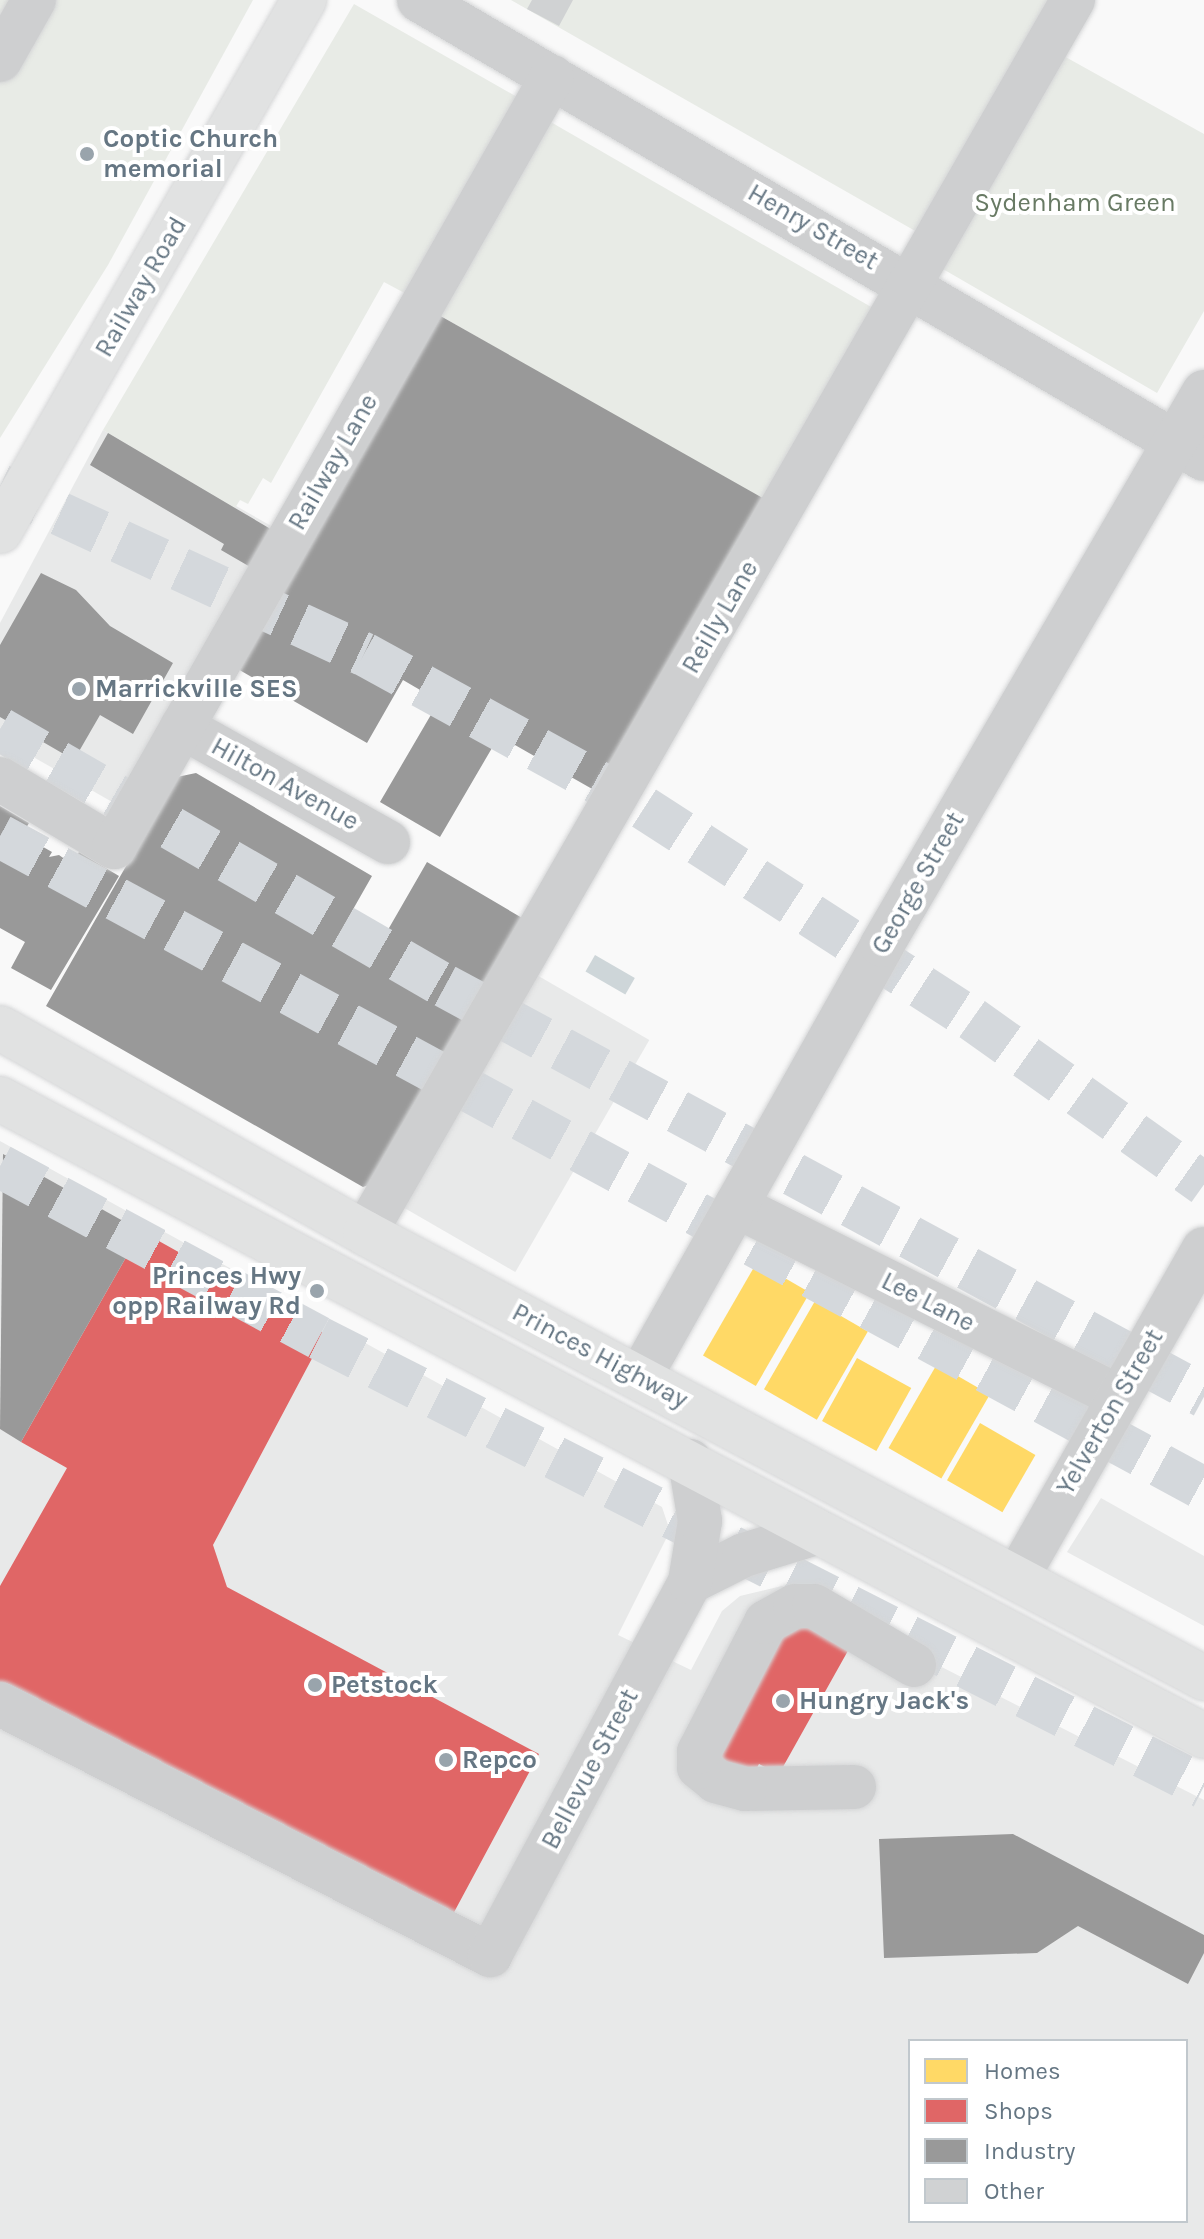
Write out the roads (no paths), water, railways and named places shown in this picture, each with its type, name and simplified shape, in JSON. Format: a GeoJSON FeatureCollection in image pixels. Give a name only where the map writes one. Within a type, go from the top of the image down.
{"type":"FeatureCollection","features":[{"type":"Feature","properties":{"kind":"main road","name":"Railway Road"},"geometry":{"type":"LineString","coordinates":[[0,531],[304,0]]}},
{"type":"Feature","properties":{"kind":"main road","name":"Princes Highway"},"geometry":{"type":"LineString","coordinates":[[0,1028],[365,1233],[1018,1576],[1204,1678]]}},
{"type":"Feature","properties":{"kind":"main road","name":"Princes Highway"},"geometry":{"type":"LineString","coordinates":[[0,1099],[690,1461],[1204,1736]]}},
{"type":"Feature","properties":{"kind":"street"},"geometry":{"type":"LineString","coordinates":[[0,60],[34,0]]}},
{"type":"Feature","properties":{"kind":"street","name":"Henry Street"},"geometry":{"type":"LineString","coordinates":[[419,0],[912,284],[1190,451]]}},
{"type":"Feature","properties":{"kind":"street","name":"Reilly Lane"},"geometry":{"type":"LineString","coordinates":[[365,1233],[1073,0]]}},
{"type":"Feature","properties":{"kind":"street","name":"Railway Lane"},"geometry":{"type":"LineString","coordinates":[[0,779],[114,847],[552,77]]}},
{"type":"Feature","properties":{"kind":"street","name":"George Street"},"geometry":{"type":"LineString","coordinates":[[640,1377],[882,945],[1190,451],[1204,392]]}},
{"type":"Feature","properties":{"kind":"street","name":"Hilton Avenue"},"geometry":{"type":"LineString","coordinates":[[182,727],[388,842]]}},
{"type":"Feature","properties":{"kind":"street","name":"Lee Lane"},"geometry":{"type":"LineString","coordinates":[[736,1206],[1119,1397]]}},
{"type":"Feature","properties":{"kind":"street","name":"Yelverton Street"},"geometry":{"type":"LineString","coordinates":[[1018,1576],[1204,1249]]}},
{"type":"Feature","properties":{"kind":"street","name":"Bellevue Street"},"geometry":{"type":"LineString","coordinates":[[0,1704],[490,1955],[690,1582],[700,1521],[690,1461]]}},
{"type":"Feature","properties":{"kind":"street"},"geometry":{"type":"LineString","coordinates":[[690,1582],[744,1555],[819,1532]]}},
{"type":"Feature","properties":{"kind":"street"},"geometry":{"type":"LineString","coordinates":[[854,1787],[745,1789],[716,1781],[699,1767],[699,1752],[766,1622],[795,1606],[814,1606],[914,1665]]}},
{"type":"Feature","properties":{"kind":"tunnel"},"geometry":{"type":"LineString","coordinates":[[0,486],[364,654],[644,808],[972,1019],[1204,1184]]}},
{"type":"Feature","properties":{"kind":"tunnel"},"geometry":{"type":"LineString","coordinates":[[0,729],[445,986],[1204,1396]]}},
{"type":"Feature","properties":{"kind":"tunnel"},"geometry":{"type":"LineString","coordinates":[[0,836],[1204,1489]]}},
{"type":"Feature","properties":{"kind":"tunnel"},"geometry":{"type":"LineString","coordinates":[[0,1166],[319,1338],[1204,1787]]}},
{"type":"Feature","properties":{"kind":"place","name":"Coptic Church memorial"},"geometry":{"type":"Point","coordinates":[87,154]}},
{"type":"Feature","properties":{"kind":"place","name":"Marrickville SES"},"geometry":{"type":"Point","coordinates":[79,689]}},
{"type":"Feature","properties":{"kind":"place","name":"Princes Hwy opp Railway Rd"},"geometry":{"type":"Point","coordinates":[317,1291]}},
{"type":"Feature","properties":{"kind":"place","name":"Petstock"},"geometry":{"type":"Point","coordinates":[315,1685]}},
{"type":"Feature","properties":{"kind":"place","name":"Hungry Jack's"},"geometry":{"type":"Point","coordinates":[783,1701]}},
{"type":"Feature","properties":{"kind":"place","name":"Repco"},"geometry":{"type":"Point","coordinates":[446,1760]}},
{"type":"Feature","properties":{"kind":"park label","name":"Sydenham Green"},"geometry":{"type":"Point","coordinates":[1075,203]}}]}
